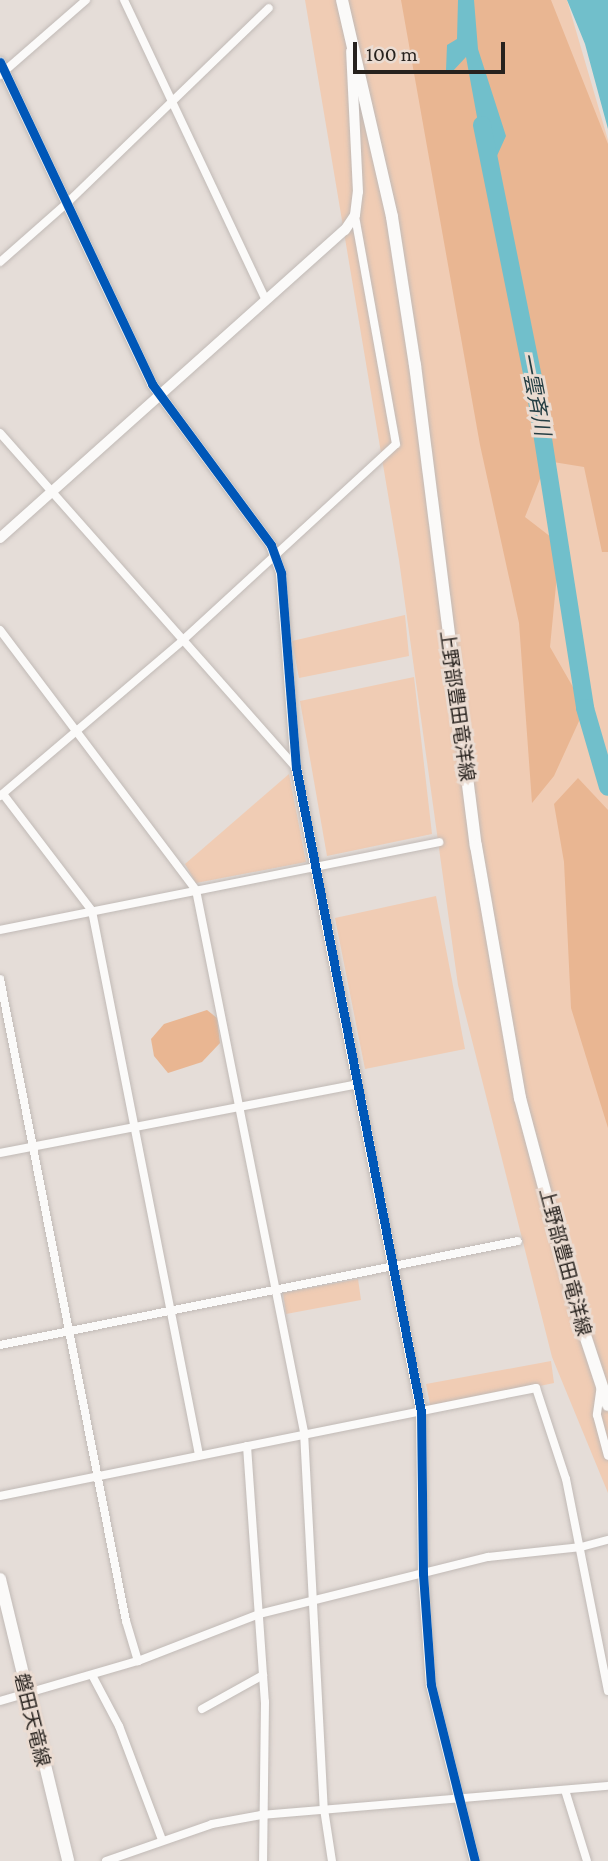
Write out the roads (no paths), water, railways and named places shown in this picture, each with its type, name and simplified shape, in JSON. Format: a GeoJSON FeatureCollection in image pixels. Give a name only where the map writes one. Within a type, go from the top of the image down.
{"type":"FeatureCollection","features":[{"type":"Feature","properties":{"kind":"main road","name":"上野部豊田竜洋線"},"geometry":{"type":"LineString","coordinates":[[342,0],[392,217],[413,351],[470,805],[520,1098],[577,1311],[608,1405]]}},
{"type":"Feature","properties":{"kind":"main road","name":"磐田天竜線"},"geometry":{"type":"LineString","coordinates":[[0,1579],[25,1693],[68,1861]]}},
{"type":"Feature","properties":{"kind":"street"},"geometry":{"type":"LineString","coordinates":[[86,0],[2,69],[159,395],[277,556],[296,767],[421,1410],[423,1574],[431,1685],[457,1798],[475,1861]]}},
{"type":"Feature","properties":{"kind":"street"},"geometry":{"type":"LineString","coordinates":[[124,0],[266,300]]}},
{"type":"Feature","properties":{"kind":"street"},"geometry":{"type":"LineString","coordinates":[[0,262],[172,105],[269,8]]}},
{"type":"Feature","properties":{"kind":"street"},"geometry":{"type":"LineString","coordinates":[[199,1455],[92,911],[2,795],[183,640],[397,444],[355,215],[358,192],[350,78],[352,37]]}},
{"type":"Feature","properties":{"kind":"street"},"geometry":{"type":"LineString","coordinates":[[0,538],[345,230],[355,215]]}},
{"type":"Feature","properties":{"kind":"street"},"geometry":{"type":"LineString","coordinates":[[0,433],[296,767]]}},
{"type":"Feature","properties":{"kind":"street"},"geometry":{"type":"LineString","coordinates":[[0,630],[79,729],[196,890],[304,1432],[324,1809],[332,1861]]}},
{"type":"Feature","properties":{"kind":"street"},"geometry":{"type":"LineString","coordinates":[[0,930],[439,842]]}},
{"type":"Feature","properties":{"kind":"street"},"geometry":{"type":"LineString","coordinates":[[0,979],[138,1661]]}},
{"type":"Feature","properties":{"kind":"street"},"geometry":{"type":"LineString","coordinates":[[0,1153],[358,1084]]}},
{"type":"Feature","properties":{"kind":"street"},"geometry":{"type":"LineString","coordinates":[[0,1345],[518,1241]]}},
{"type":"Feature","properties":{"kind":"street"},"geometry":{"type":"LineString","coordinates":[[601,1385],[597,1415],[608,1456]]}},
{"type":"Feature","properties":{"kind":"street"},"geometry":{"type":"LineString","coordinates":[[0,1496],[304,1432],[536,1388],[566,1479],[608,1691]]}},
{"type":"Feature","properties":{"kind":"street"},"geometry":{"type":"LineString","coordinates":[[247,1446],[263,1675],[263,1861]]}},
{"type":"Feature","properties":{"kind":"street"},"geometry":{"type":"LineString","coordinates":[[0,1701],[138,1661],[259,1614],[488,1558],[581,1548],[608,1540]]}},
{"type":"Feature","properties":{"kind":"street"},"geometry":{"type":"LineString","coordinates":[[92,1675],[119,1726],[162,1840]]}},
{"type":"Feature","properties":{"kind":"street"},"geometry":{"type":"LineString","coordinates":[[202,1709],[263,1675]]}},
{"type":"Feature","properties":{"kind":"street"},"geometry":{"type":"LineString","coordinates":[[106,1861],[162,1840],[261,1815],[608,1786]]}},
{"type":"Feature","properties":{"kind":"street"},"geometry":{"type":"LineString","coordinates":[[565,1790],[587,1861]]}},
{"type":"Feature","properties":{"kind":"water"},"geometry":{"type":"Polygon","coordinates":[[[458,0],[474,0],[478,49],[506,136],[496,158],[481,139],[466,57],[452,72],[446,70],[447,45],[457,39],[458,0]]]}},
{"type":"Feature","properties":{"kind":"water"},"geometry":{"type":"Polygon","coordinates":[[[567,0],[608,0],[608,129],[585,44],[567,0]]]}},
{"type":"Feature","properties":{"kind":"waterway","name":"一雲斉川"},"geometry":{"type":"LineString","coordinates":[[482,125],[536,394],[585,708],[608,787]]}}]}
